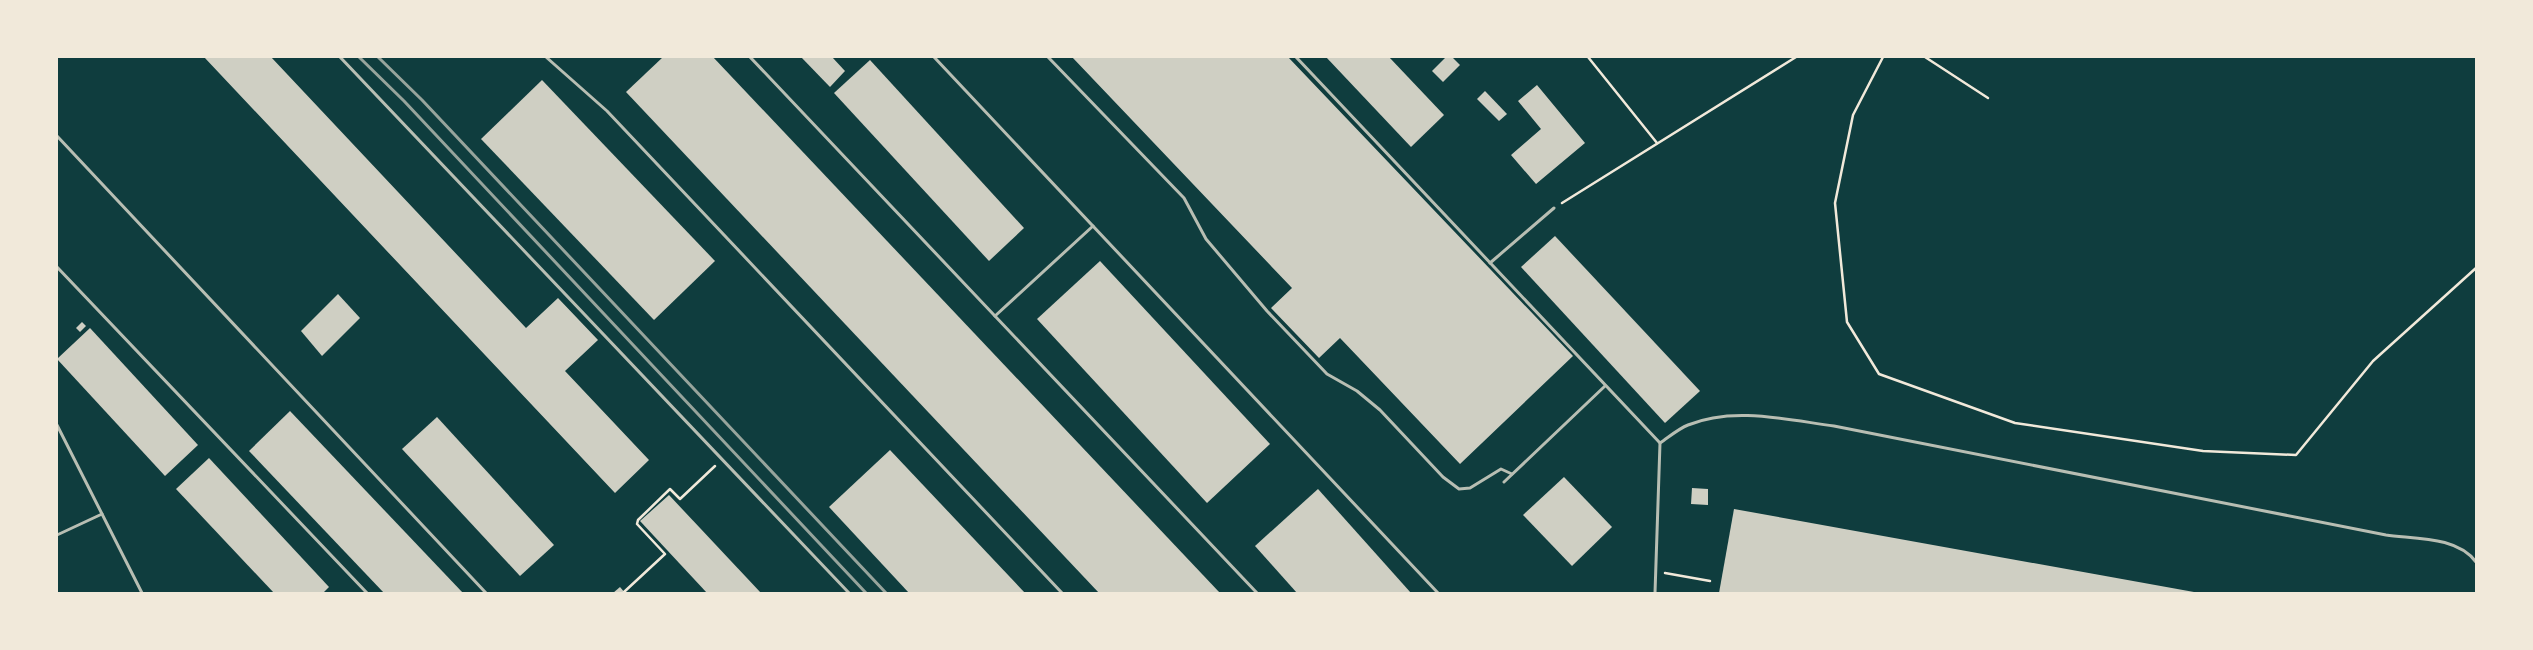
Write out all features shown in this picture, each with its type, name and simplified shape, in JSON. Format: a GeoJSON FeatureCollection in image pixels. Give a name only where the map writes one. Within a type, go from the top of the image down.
{"type":"FeatureCollection","features":[{"type":"Feature","properties":{"kind":"lane"},"geometry":{"type":"LineString","coordinates":[[340,57],[849,593]]}},
{"type":"Feature","properties":{"kind":"lane"},"geometry":{"type":"LineString","coordinates":[[546,57],[607,111],[1062,593]]}},
{"type":"Feature","properties":{"kind":"lane"},"geometry":{"type":"LineString","coordinates":[[750,57],[1257,593]]}},
{"type":"Feature","properties":{"kind":"lane"},"geometry":{"type":"LineString","coordinates":[[934,57],[1438,593]]}},
{"type":"Feature","properties":{"kind":"lane"},"geometry":{"type":"LineString","coordinates":[[1048,57],[1184,198],[1206,239],[1268,311],[1327,374],[1357,391],[1380,410],[1442,477],[1459,489],[1470,488],[1501,469],[1512,474]]}},
{"type":"Feature","properties":{"kind":"lane"},"geometry":{"type":"LineString","coordinates":[[1296,57],[1660,443],[1655,593]]}},
{"type":"Feature","properties":{"kind":"lane"},"geometry":{"type":"LineString","coordinates":[[57,136],[486,593]]}},
{"type":"Feature","properties":{"kind":"lane"},"geometry":{"type":"LineString","coordinates":[[1490,263],[1554,208]]}},
{"type":"Feature","properties":{"kind":"lane"},"geometry":{"type":"LineString","coordinates":[[995,316],[1092,226]]}},
{"type":"Feature","properties":{"kind":"lane"},"geometry":{"type":"LineString","coordinates":[[57,267],[367,593]]}},
{"type":"Feature","properties":{"kind":"lane"},"geometry":{"type":"LineString","coordinates":[[1504,482],[1605,386]]}},
{"type":"Feature","properties":{"kind":"lane"},"geometry":{"type":"LineString","coordinates":[[1660,443],[1688,425],[1725,417],[1749,416],[1828,425],[2386,535],[2452,544],[2467,552],[2476,562]]}},
{"type":"Feature","properties":{"kind":"lane"},"geometry":{"type":"LineString","coordinates":[[57,425],[142,593]]}},
{"type":"Feature","properties":{"kind":"lane"},"geometry":{"type":"LineString","coordinates":[[57,535],[102,514]]}},
{"type":"Feature","properties":{"kind":"path"},"geometry":{"type":"LineString","coordinates":[[1588,57],[1657,143]]}},
{"type":"Feature","properties":{"kind":"path"},"geometry":{"type":"LineString","coordinates":[[1554,208],[1796,57]]}},
{"type":"Feature","properties":{"kind":"path"},"geometry":{"type":"LineString","coordinates":[[1883,57],[1852,115],[1835,204],[1848,322],[1879,374],[1972,408],[2016,423],[2195,450],[2296,454],[2373,361],[2476,268]]}},
{"type":"Feature","properties":{"kind":"path"},"geometry":{"type":"LineString","coordinates":[[1925,57],[1988,98]]}},
{"type":"Feature","properties":{"kind":"path"},"geometry":{"type":"LineString","coordinates":[[624,592],[665,554],[639,526],[638,520],[670,489],[680,499],[722,460]]}},
{"type":"Feature","properties":{"kind":"path"},"geometry":{"type":"LineString","coordinates":[[1656,571],[1710,581]]}},
{"type":"Feature","properties":{"kind":"building"},"geometry":{"type":"Polygon","coordinates":[[[204,57],[271,57],[526,328],[558,298],[598,340],[565,371],[649,460],[615,493],[204,57]]]}},
{"type":"Feature","properties":{"kind":"building"},"geometry":{"type":"Polygon","coordinates":[[[663,57],[713,57],[1220,593],[1099,593],[626,92],[663,57]]]}},
{"type":"Feature","properties":{"kind":"building"},"geometry":{"type":"Polygon","coordinates":[[[801,57],[832,57],[845,71],[830,87],[801,57]]]}},
{"type":"Feature","properties":{"kind":"building"},"geometry":{"type":"Polygon","coordinates":[[[1072,57],[1288,57],[1573,356],[1460,464],[1340,338],[1319,358],[1271,308],[1292,288],[1072,57]]]}},
{"type":"Feature","properties":{"kind":"building"},"geometry":{"type":"Polygon","coordinates":[[[1326,57],[1389,57],[1444,115],[1411,147],[1326,57]]]}},
{"type":"Feature","properties":{"kind":"building"},"geometry":{"type":"Polygon","coordinates":[[[1446,57],[1452,57],[1460,65],[1443,82],[1432,71],[1446,57]]]}},
{"type":"Feature","properties":{"kind":"building"},"geometry":{"type":"Polygon","coordinates":[[[870,60],[1024,228],[989,261],[834,93],[870,60]]]}},
{"type":"Feature","properties":{"kind":"building"},"geometry":{"type":"Polygon","coordinates":[[[542,80],[715,261],[654,320],[481,139],[542,80]]]}},
{"type":"Feature","properties":{"kind":"building"},"geometry":{"type":"Polygon","coordinates":[[[1537,85],[1585,143],[1536,184],[1511,155],[1541,129],[1518,101],[1537,85]]]}},
{"type":"Feature","properties":{"kind":"building"},"geometry":{"type":"Polygon","coordinates":[[[1485,91],[1507,114],[1499,121],[1477,99],[1485,91]]]}},
{"type":"Feature","properties":{"kind":"building"},"geometry":{"type":"Polygon","coordinates":[[[1555,236],[1700,391],[1665,423],[1521,267],[1555,236]]]}},
{"type":"Feature","properties":{"kind":"building"},"geometry":{"type":"Polygon","coordinates":[[[1100,261],[1270,444],[1207,503],[1037,319],[1100,261]]]}},
{"type":"Feature","properties":{"kind":"building"},"geometry":{"type":"Polygon","coordinates":[[[338,294],[360,318],[322,356],[301,331],[338,294]]]}},
{"type":"Feature","properties":{"kind":"building"},"geometry":{"type":"Polygon","coordinates":[[[82,322],[86,326],[80,332],[76,328],[82,322]]]}},
{"type":"Feature","properties":{"kind":"building"},"geometry":{"type":"Polygon","coordinates":[[[90,328],[198,445],[165,476],[57,359],[90,328]]]}},
{"type":"Feature","properties":{"kind":"building"},"geometry":{"type":"Polygon","coordinates":[[[290,411],[463,593],[384,593],[249,451],[290,411]]]}},
{"type":"Feature","properties":{"kind":"building"},"geometry":{"type":"Polygon","coordinates":[[[437,417],[554,545],[520,576],[402,449],[437,417]]]}},
{"type":"Feature","properties":{"kind":"building"},"geometry":{"type":"Polygon","coordinates":[[[890,450],[1025,593],[909,593],[829,507],[890,450]]]}},
{"type":"Feature","properties":{"kind":"building"},"geometry":{"type":"Polygon","coordinates":[[[209,458],[329,587],[323,593],[274,593],[176,489],[209,458]]]}},
{"type":"Feature","properties":{"kind":"building"},"geometry":{"type":"Polygon","coordinates":[[[1564,477],[1612,527],[1572,566],[1523,515],[1564,477]]]}},
{"type":"Feature","properties":{"kind":"building"},"geometry":{"type":"Polygon","coordinates":[[[1692,488],[1708,489],[1708,505],[1691,504],[1692,488]]]}},
{"type":"Feature","properties":{"kind":"building"},"geometry":{"type":"Polygon","coordinates":[[[1318,489],[1411,593],[1297,593],[1255,546],[1318,489]]]}},
{"type":"Feature","properties":{"kind":"building"},"geometry":{"type":"Polygon","coordinates":[[[669,495],[761,593],[707,593],[640,521],[669,495]]]}},
{"type":"Feature","properties":{"kind":"building"},"geometry":{"type":"Polygon","coordinates":[[[1734,509],[2194,592],[2194,593],[1719,593],[1734,509]]]}},
{"type":"Feature","properties":{"kind":"building"},"geometry":{"type":"Polygon","coordinates":[[[620,587],[625,593],[613,593],[620,587]]]}},
{"type":"Feature","properties":{"kind":"railway"},"geometry":{"type":"LineString","coordinates":[[359,57],[404,101],[866,593]]}},
{"type":"Feature","properties":{"kind":"railway"},"geometry":{"type":"LineString","coordinates":[[378,57],[422,100],[886,593]]}}]}
